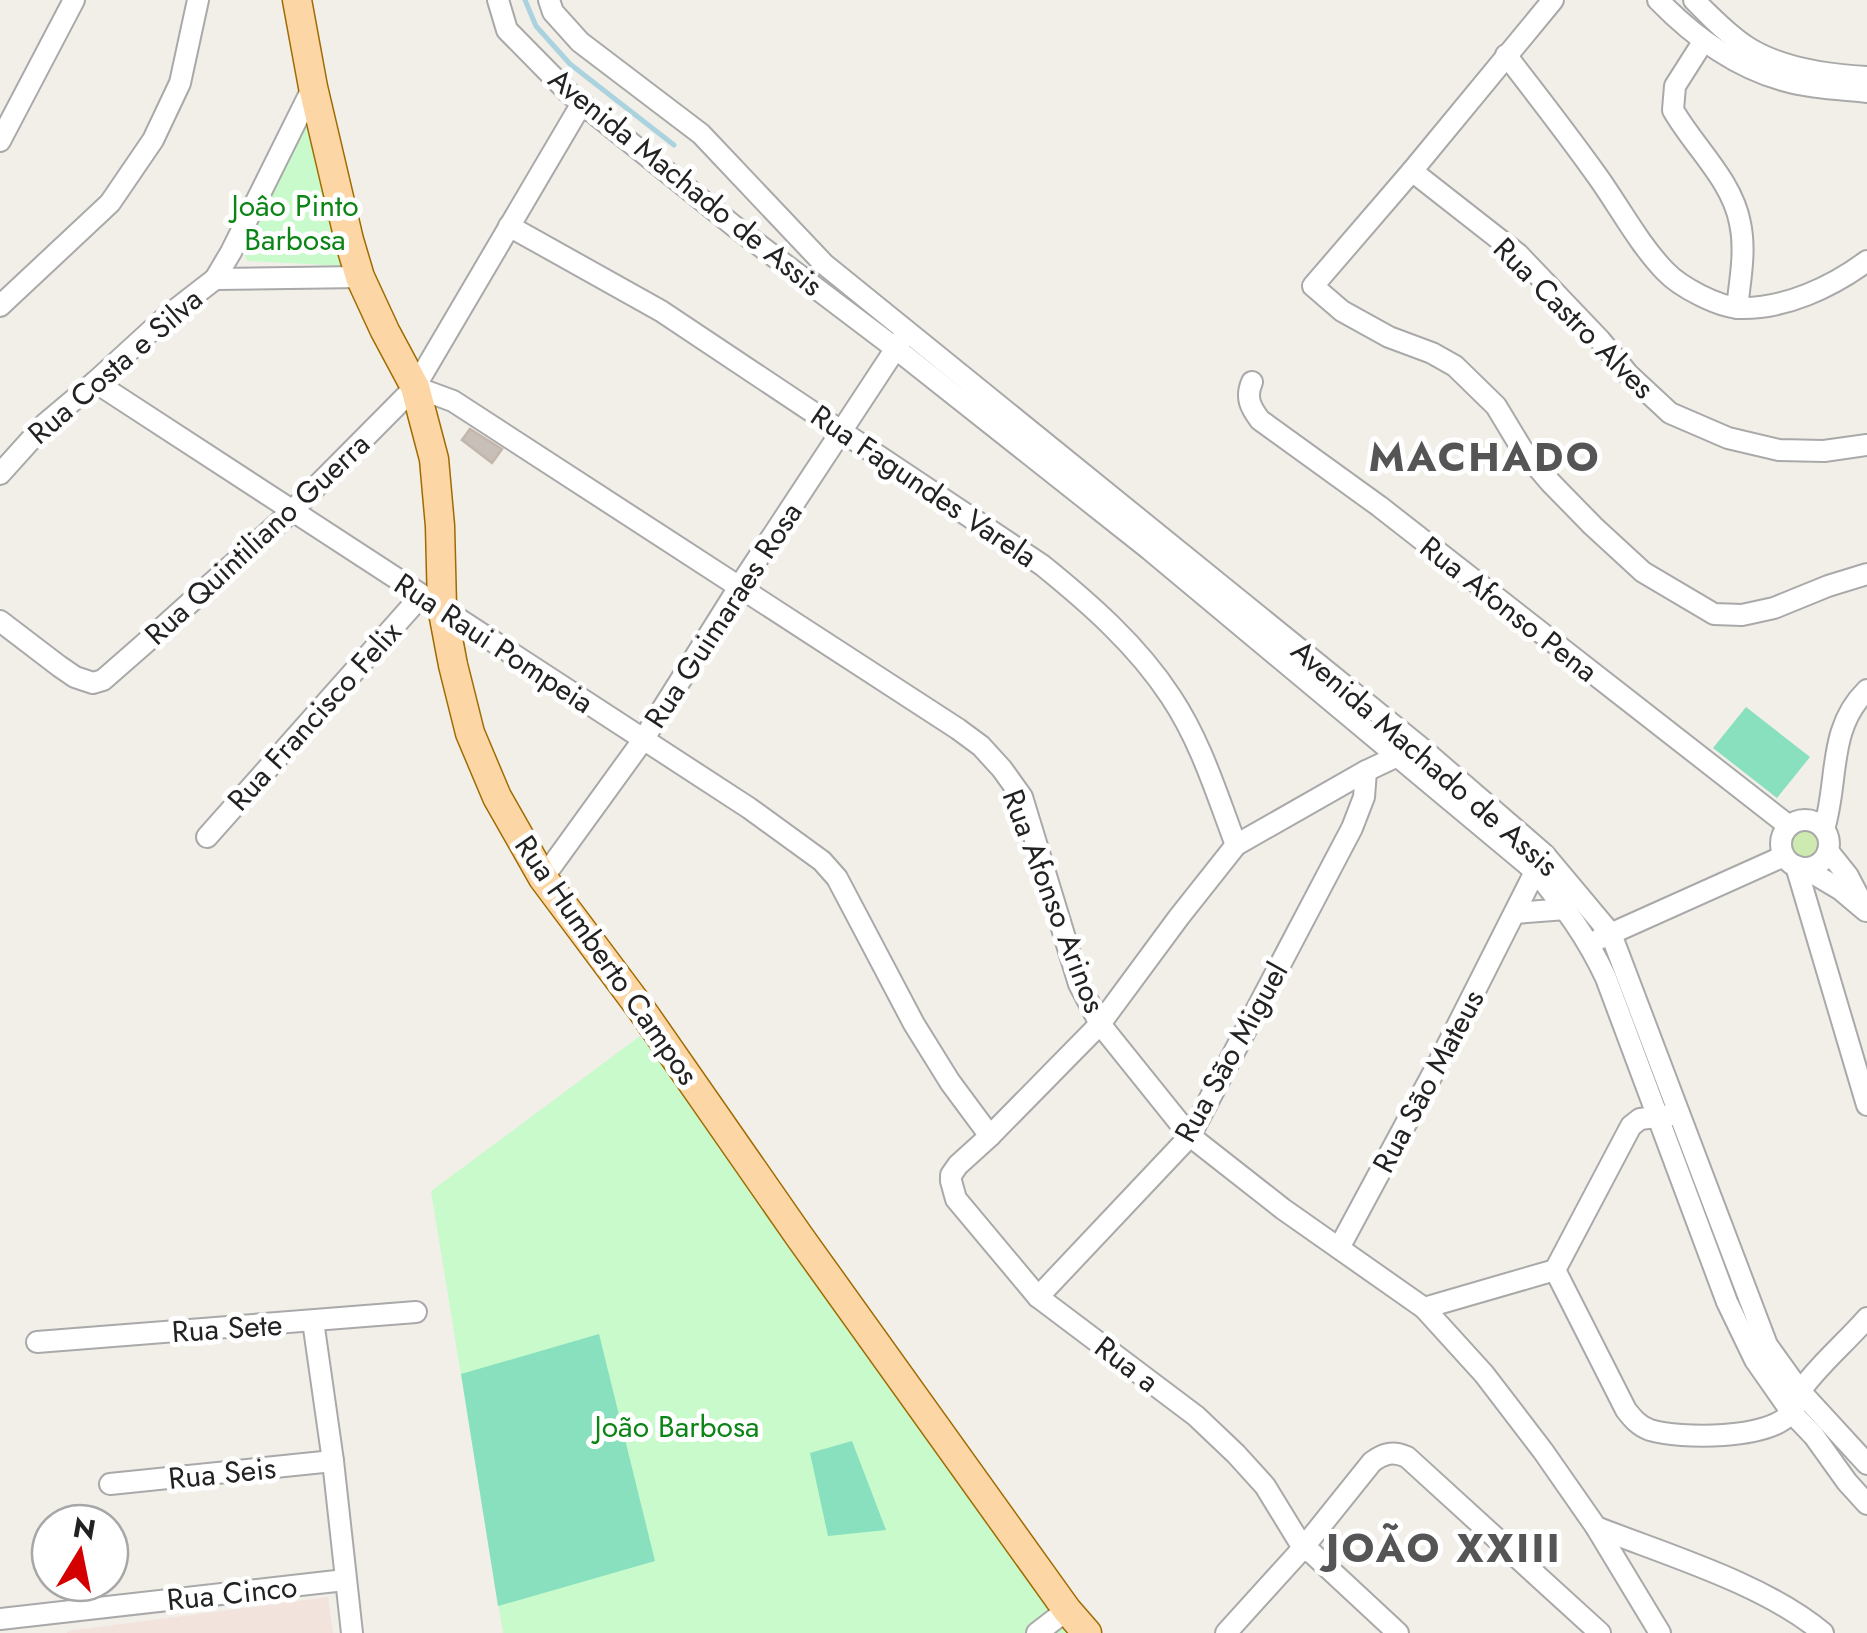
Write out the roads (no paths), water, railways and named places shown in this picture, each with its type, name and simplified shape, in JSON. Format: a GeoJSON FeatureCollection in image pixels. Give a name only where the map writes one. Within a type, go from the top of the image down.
{"type":"FeatureCollection","features":[{"type":"Feature","properties":{"kind":"main road","name":"Rua Humberto Campos"},"geometry":{"type":"LineString","coordinates":[[297,0],[360,277],[415,388],[434,459],[440,526],[432,602],[470,733],[497,797],[543,878],[641,1008],[799,1236],[1087,1633]]}},
{"type":"Feature","properties":{"kind":"street"},"geometry":{"type":"LineString","coordinates":[[0,141],[74,0]]}},
{"type":"Feature","properties":{"kind":"street"},"geometry":{"type":"LineString","coordinates":[[0,306],[110,204],[153,140],[180,83],[198,0]]}},
{"type":"Feature","properties":{"kind":"street","name":"Avenida Machado de Assis"},"geometry":{"type":"LineString","coordinates":[[498,0],[506,30],[582,103],[734,226],[901,340],[1419,746],[1611,934],[1767,1345],[1800,1391],[1866,1463]]}},
{"type":"Feature","properties":{"kind":"street","name":"Avenida Machado de Assis"},"geometry":{"type":"LineString","coordinates":[[549,0],[553,12],[580,42],[700,134],[901,340],[1397,756],[1540,862],[1606,978],[1728,1302],[1755,1360],[1792,1413],[1867,1504]]}},
{"type":"Feature","properties":{"kind":"street"},"geometry":{"type":"LineString","coordinates":[[1553,0],[1313,286],[1342,311],[1388,337],[1455,366],[1496,406],[1522,449],[1593,526],[1643,572],[1714,614],[1742,615],[1774,608],[1867,574]]}},
{"type":"Feature","properties":{"kind":"street"},"geometry":{"type":"LineString","coordinates":[[1658,0],[1704,42],[1736,61],[1782,80],[1867,92]]}},
{"type":"Feature","properties":{"kind":"street"},"geometry":{"type":"LineString","coordinates":[[1694,0],[1746,46],[1772,59],[1797,67],[1867,76]]}},
{"type":"Feature","properties":{"kind":"street"},"geometry":{"type":"LineString","coordinates":[[1704,42],[1675,86],[1673,110],[1722,181],[1740,222],[1743,258],[1737,308]]}},
{"type":"Feature","properties":{"kind":"street"},"geometry":{"type":"LineString","coordinates":[[1506,54],[1664,270],[1694,293],[1737,308],[1773,304],[1814,292],[1867,261]]}},
{"type":"Feature","properties":{"kind":"street"},"geometry":{"type":"LineString","coordinates":[[215,280],[314,87]]}},
{"type":"Feature","properties":{"kind":"street"},"geometry":{"type":"LineString","coordinates":[[415,388],[582,103]]}},
{"type":"Feature","properties":{"kind":"street","name":"Rua Castro Alves"},"geometry":{"type":"LineString","coordinates":[[1412,171],[1518,254],[1628,374],[1670,413],[1728,438],[1779,450],[1824,451],[1867,445]]}},
{"type":"Feature","properties":{"kind":"street","name":"Rua Fagundes Varela"},"geometry":{"type":"LineString","coordinates":[[509,226],[662,311],[1042,564],[1102,615],[1171,696],[1197,744],[1236,845]]}},
{"type":"Feature","properties":{"kind":"street","name":"Rua Costa e Silva"},"geometry":{"type":"LineString","coordinates":[[0,474],[45,424],[166,317],[215,280],[360,277]]}},
{"type":"Feature","properties":{"kind":"street","name":"Rua Guimaraes Rosa"},"geometry":{"type":"LineString","coordinates":[[543,878],[643,740],[901,340]]}},
{"type":"Feature","properties":{"kind":"street","name":"Rua Raui Pompeia"},"geometry":{"type":"LineString","coordinates":[[96,382],[822,860],[838,878],[914,1024],[990,1136]]}},
{"type":"Feature","properties":{"kind":"street","name":"Rua Afonso Pena"},"geometry":{"type":"LineString","coordinates":[[1252,382],[1248,398],[1260,420],[1378,506],[1789,826]]}},
{"type":"Feature","properties":{"kind":"street","name":"Rua Quintiliano Guerra"},"geometry":{"type":"LineString","coordinates":[[0,620],[74,676],[94,683],[103,680],[292,511],[415,388]]}},
{"type":"Feature","properties":{"kind":"street","name":"Rua Afonso Arinos"},"geometry":{"type":"LineString","coordinates":[[415,388],[453,401],[981,746],[1022,798],[1079,984],[1100,1024],[1190,1136],[1282,1209],[1424,1308],[1484,1374],[1543,1451],[1660,1633]]}},
{"type":"Feature","properties":{"kind":"street","name":"Rua Francisco Felix"},"geometry":{"type":"LineString","coordinates":[[207,837],[432,602]]}},
{"type":"Feature","properties":{"kind":"street"},"geometry":{"type":"LineString","coordinates":[[1817,825],[1830,808],[1838,738],[1857,700],[1867,690]]}},
{"type":"Feature","properties":{"kind":"street"},"geometry":{"type":"LineString","coordinates":[[990,1136],[1100,1024],[1236,845],[1366,771],[1419,746]]}},
{"type":"Feature","properties":{"kind":"street","name":"Rua São Miguel"},"geometry":{"type":"LineString","coordinates":[[1038,1296],[1190,1136],[1352,828],[1364,796],[1366,771]]}},
{"type":"Feature","properties":{"kind":"street"},"geometry":{"type":"LineString","coordinates":[[1590,944],[1795,863],[1819,863],[1829,843],[1817,825],[1803,820],[1789,826],[1781,840],[1795,863],[1867,1106]]}},
{"type":"Feature","properties":{"kind":"street"},"geometry":{"type":"LineString","coordinates":[[1828,851],[1848,876],[1867,911]]}},
{"type":"Feature","properties":{"kind":"street","name":"Rua São Mateus"},"geometry":{"type":"LineString","coordinates":[[1339,1248],[1540,862]]}},
{"type":"Feature","properties":{"kind":"street"},"geometry":{"type":"LineString","coordinates":[[1795,863],[1841,890],[1867,911]]}},
{"type":"Feature","properties":{"kind":"street"},"geometry":{"type":"LineString","coordinates":[[1516,913],[1566,909]]}},
{"type":"Feature","properties":{"kind":"street"},"geometry":{"type":"LineString","coordinates":[[1424,1308],[1555,1270],[1631,1126],[1640,1119],[1658,1115],[1681,1115]]}},
{"type":"Feature","properties":{"kind":"street","name":"Rua a"},"geometry":{"type":"LineString","coordinates":[[990,1136],[951,1175],[956,1199],[1038,1296],[1210,1428],[1265,1486],[1302,1548],[1398,1633]]}},
{"type":"Feature","properties":{"kind":"street"},"geometry":{"type":"LineString","coordinates":[[1555,1270],[1626,1410],[1638,1424],[1651,1430],[1717,1436],[1763,1430],[1776,1424],[1792,1413],[1800,1391],[1867,1318]]}},
{"type":"Feature","properties":{"kind":"street","name":"Rua Sete"},"geometry":{"type":"LineString","coordinates":[[38,1342],[416,1312]]}},
{"type":"Feature","properties":{"kind":"street"},"geometry":{"type":"LineString","coordinates":[[314,1321],[352,1633]]}},
{"type":"Feature","properties":{"kind":"street"},"geometry":{"type":"LineString","coordinates":[[1226,1633],[1361,1474],[1380,1456],[1390,1453],[1408,1457],[1600,1633]]}},
{"type":"Feature","properties":{"kind":"street","name":"Rua Seis"},"geometry":{"type":"LineString","coordinates":[[110,1484],[333,1461]]}},
{"type":"Feature","properties":{"kind":"street"},"geometry":{"type":"LineString","coordinates":[[1596,1528],[1741,1584],[1791,1610],[1823,1633]]}},
{"type":"Feature","properties":{"kind":"street","name":"Rua Cinco"},"geometry":{"type":"LineString","coordinates":[[0,1619],[345,1580]]}},
{"type":"Feature","properties":{"kind":"street"},"geometry":{"type":"LineString","coordinates":[[1037,1633],[1068,1610]]}},
{"type":"Feature","properties":{"kind":"waterway"},"geometry":{"type":"LineString","coordinates":[[525,0],[536,26],[570,64],[674,145]]}},
{"type":"Feature","properties":{"kind":"district","name":"MACHADO"},"geometry":{"type":"Point","coordinates":[1485,457]}},
{"type":"Feature","properties":{"kind":"district","name":"JOÃO XXIII"},"geometry":{"type":"Point","coordinates":[1444,1548]}},
{"type":"Feature","properties":{"kind":"park label","name":"Joâo Pinto Barbosa"},"geometry":{"type":"Point","coordinates":[295,222]}},
{"type":"Feature","properties":{"kind":"park label","name":"João Barbosa"},"geometry":{"type":"Point","coordinates":[677,1426]}}]}
